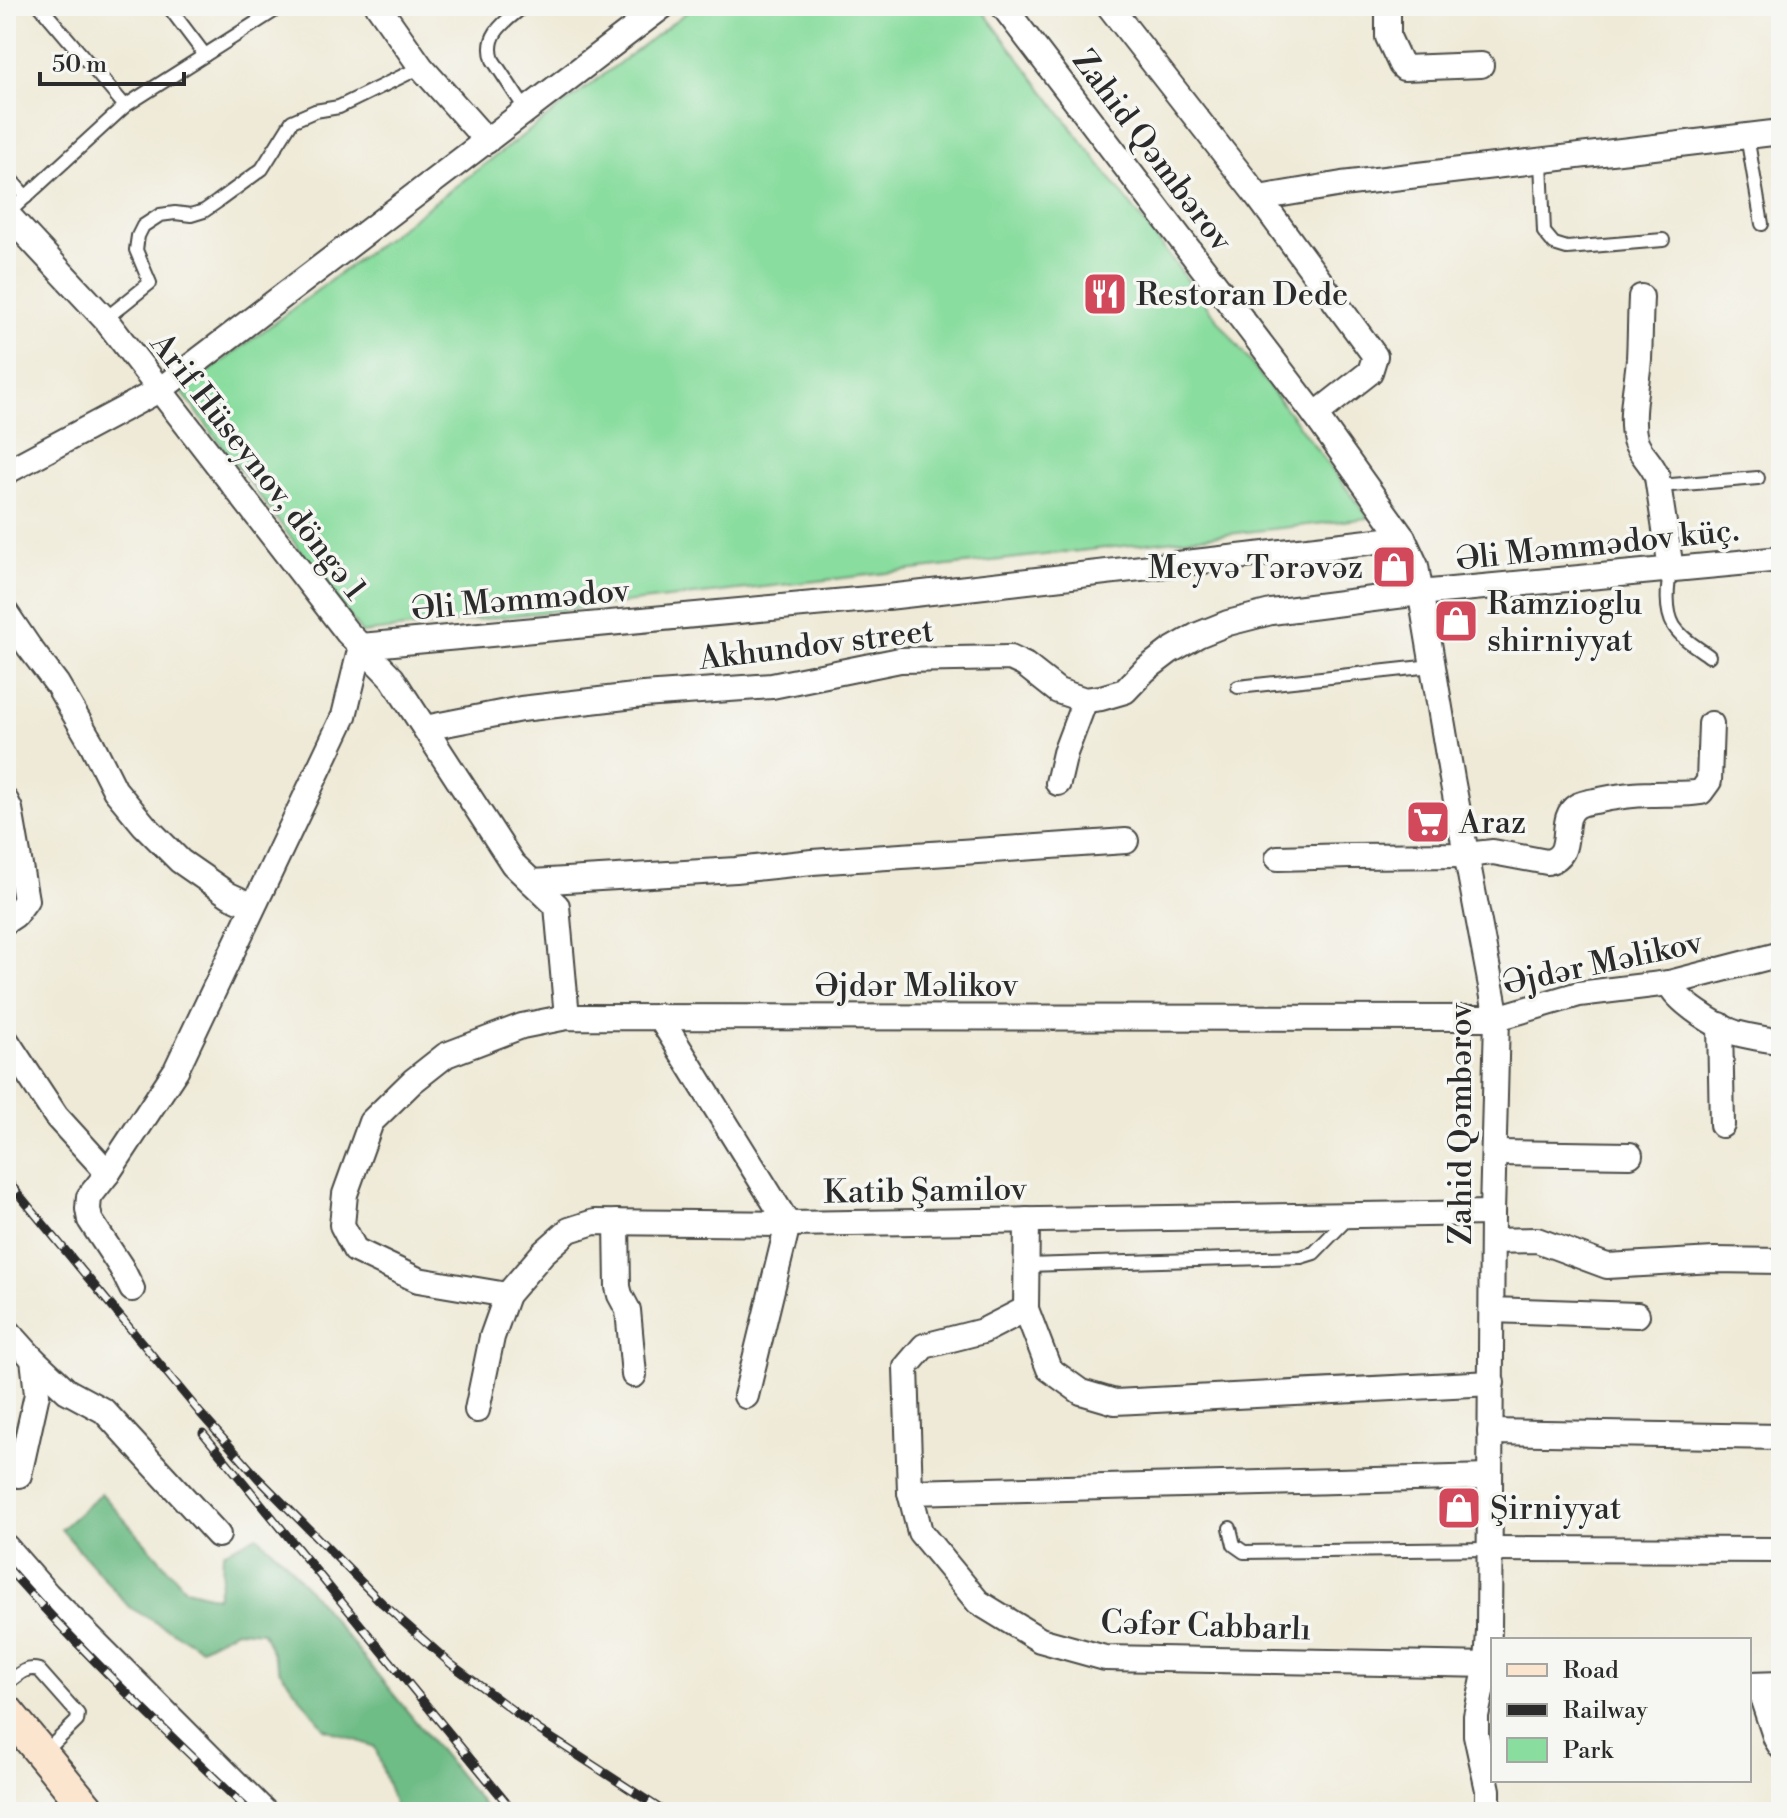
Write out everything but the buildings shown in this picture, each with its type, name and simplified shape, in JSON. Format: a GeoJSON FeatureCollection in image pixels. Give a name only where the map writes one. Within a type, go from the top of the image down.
{"type":"FeatureCollection","features":[{"type":"Feature","properties":{"kind":"main road"},"geometry":{"type":"LineString","coordinates":[[6,1710],[90,1812]]}},
{"type":"Feature","properties":{"kind":"street"},"geometry":{"type":"LineString","coordinates":[[378,6],[421,67],[487,141]]}},
{"type":"Feature","properties":{"kind":"street"},"geometry":{"type":"LineString","coordinates":[[6,472],[161,389],[663,6]]}},
{"type":"Feature","properties":{"kind":"street","name":"Zahid Qəmbərov"},"geometry":{"type":"LineString","coordinates":[[1003,6],[1315,415],[1403,538],[1416,566],[1497,1018],[1492,1213],[1490,1665],[1476,1716],[1476,1735],[1488,1790],[1489,1812]]}},
{"type":"Feature","properties":{"kind":"street"},"geometry":{"type":"LineString","coordinates":[[1109,6],[1259,198],[1375,356],[1370,372],[1315,415]]}},
{"type":"Feature","properties":{"kind":"street"},"geometry":{"type":"LineString","coordinates":[[1388,6],[1388,37],[1404,68],[1481,65]]}},
{"type":"Feature","properties":{"kind":"street"},"geometry":{"type":"LineString","coordinates":[[1259,198],[1342,184],[1781,132]]}},
{"type":"Feature","properties":{"kind":"street","name":"Arif Hüseynov, döngə 1"},"geometry":{"type":"LineString","coordinates":[[10,225],[105,319],[347,632],[392,678],[513,864],[557,906],[567,1017]]}},
{"type":"Feature","properties":{"kind":"street"},"geometry":{"type":"LineString","coordinates":[[1641,297],[1633,426],[1636,443],[1655,470],[1671,569]]}},
{"type":"Feature","properties":{"kind":"street","name":"Əli Məmmədov"},"geometry":{"type":"LineString","coordinates":[[361,646],[893,596],[1403,538]]}},
{"type":"Feature","properties":{"kind":"street","name":"Əli Məmmədov küç."},"geometry":{"type":"LineString","coordinates":[[1420,593],[1781,559]]}},
{"type":"Feature","properties":{"kind":"street"},"geometry":{"type":"LineString","coordinates":[[1058,783],[1065,753],[1085,700],[1125,691],[1145,670],[1198,635],[1228,623],[1271,612],[1420,593]]}},
{"type":"Feature","properties":{"kind":"street"},"geometry":{"type":"LineString","coordinates":[[6,613],[57,684],[115,790],[144,825],[180,861],[229,895],[253,906]]}},
{"type":"Feature","properties":{"kind":"street"},"geometry":{"type":"LineString","coordinates":[[132,1289],[90,1220],[89,1197],[176,1070],[344,716],[361,646]]}},
{"type":"Feature","properties":{"kind":"street","name":"Akhundov street"},"geometry":{"type":"LineString","coordinates":[[425,728],[521,709],[643,695],[772,686],[900,660],[1010,658],[1025,665],[1058,691],[1085,700]]}},
{"type":"Feature","properties":{"kind":"street"},"geometry":{"type":"LineString","coordinates":[[1278,858],[1493,852],[1553,861],[1564,850],[1569,815],[1580,804],[1614,797],[1701,792],[1709,781],[1711,724]]}},
{"type":"Feature","properties":{"kind":"street"},"geometry":{"type":"LineString","coordinates":[[6,801],[26,900],[6,921]]}},
{"type":"Feature","properties":{"kind":"street"},"geometry":{"type":"LineString","coordinates":[[532,882],[1126,841]]}},
{"type":"Feature","properties":{"kind":"street","name":"Əjdər Məlikov"},"geometry":{"type":"LineString","coordinates":[[507,1295],[418,1280],[355,1250],[342,1225],[345,1194],[371,1122],[446,1055],[522,1026],[567,1017],[659,1016],[1497,1018],[1579,994],[1669,983],[1781,954]]}},
{"type":"Feature","properties":{"kind":"street"},"geometry":{"type":"LineString","coordinates":[[1669,983],[1677,996],[1720,1025],[1736,1033],[1781,1042]]}},
{"type":"Feature","properties":{"kind":"street"},"geometry":{"type":"LineString","coordinates":[[659,1016],[788,1224],[746,1396]]}},
{"type":"Feature","properties":{"kind":"street"},"geometry":{"type":"LineString","coordinates":[[1720,1025],[1722,1125]]}},
{"type":"Feature","properties":{"kind":"street"},"geometry":{"type":"LineString","coordinates":[[6,1040],[56,1116],[108,1173]]}},
{"type":"Feature","properties":{"kind":"street"},"geometry":{"type":"LineString","coordinates":[[1494,1153],[1630,1155]]}},
{"type":"Feature","properties":{"kind":"street","name":"Katib Şamilov"},"geometry":{"type":"LineString","coordinates":[[477,1410],[492,1337],[507,1295],[543,1253],[569,1230],[594,1222],[788,1224],[1492,1213]]}},
{"type":"Feature","properties":{"kind":"street"},"geometry":{"type":"LineString","coordinates":[[1027,1220],[1026,1309],[1049,1369],[1081,1392],[1115,1402],[1492,1383]]}},
{"type":"Feature","properties":{"kind":"street"},"geometry":{"type":"LineString","coordinates":[[617,1222],[618,1287],[628,1310],[634,1375]]}},
{"type":"Feature","properties":{"kind":"street"},"geometry":{"type":"LineString","coordinates":[[1492,1241],[1537,1240],[1607,1266],[1714,1260],[1781,1261]]}},
{"type":"Feature","properties":{"kind":"street","name":"Cəfər Cabbarlı"},"geometry":{"type":"LineString","coordinates":[[1026,1309],[983,1331],[924,1346],[906,1367],[910,1492],[920,1532],[978,1602],[1040,1640],[1105,1658],[1490,1665]]}},
{"type":"Feature","properties":{"kind":"street"},"geometry":{"type":"LineString","coordinates":[[1492,1310],[1637,1315]]}},
{"type":"Feature","properties":{"kind":"street"},"geometry":{"type":"LineString","coordinates":[[6,1329],[67,1391],[104,1411],[218,1535]]}},
{"type":"Feature","properties":{"kind":"street"},"geometry":{"type":"LineString","coordinates":[[19,1475],[37,1394],[33,1359]]}},
{"type":"Feature","properties":{"kind":"street"},"geometry":{"type":"LineString","coordinates":[[1490,1432],[1781,1437]]}},
{"type":"Feature","properties":{"kind":"street"},"geometry":{"type":"LineString","coordinates":[[910,1492],[1490,1477]]}},
{"type":"Feature","properties":{"kind":"street"},"geometry":{"type":"LineString","coordinates":[[6,1547],[47,1594],[265,1812]]}},
{"type":"Feature","properties":{"kind":"street"},"geometry":{"type":"LineString","coordinates":[[1490,1549],[1781,1550]]}},
{"type":"Feature","properties":{"kind":"street"},"geometry":{"type":"LineString","coordinates":[[1763,1685],[1776,1739],[1781,1747]]}},
{"type":"Feature","properties":{"kind":"street"},"geometry":{"type":"LineString","coordinates":[[1489,1812],[1504,1812]]}},
{"type":"Feature","properties":{"kind":"lane"},"geometry":{"type":"LineString","coordinates":[[40,6],[125,106]]}},
{"type":"Feature","properties":{"kind":"lane"},"geometry":{"type":"LineString","coordinates":[[168,6],[205,55]]}},
{"type":"Feature","properties":{"kind":"lane"},"geometry":{"type":"LineString","coordinates":[[10,225],[26,197],[125,106],[282,6]]}},
{"type":"Feature","properties":{"kind":"lane"},"geometry":{"type":"LineString","coordinates":[[524,6],[491,38],[490,51],[526,110]]}},
{"type":"Feature","properties":{"kind":"lane"},"geometry":{"type":"LineString","coordinates":[[105,319],[150,283],[136,250],[143,226],[160,215],[191,215],[204,211],[262,169],[292,121],[315,111],[339,107],[421,67]]}},
{"type":"Feature","properties":{"kind":"lane"},"geometry":{"type":"LineString","coordinates":[[1747,136],[1762,224]]}},
{"type":"Feature","properties":{"kind":"lane"},"geometry":{"type":"LineString","coordinates":[[1541,161],[1544,232],[1554,244],[1567,248],[1663,240]]}},
{"type":"Feature","properties":{"kind":"lane"},"geometry":{"type":"LineString","coordinates":[[6,174],[26,197]]}},
{"type":"Feature","properties":{"kind":"lane"},"geometry":{"type":"LineString","coordinates":[[1659,486],[1758,478]]}},
{"type":"Feature","properties":{"kind":"lane"},"geometry":{"type":"LineString","coordinates":[[1671,569],[1666,590],[1673,625],[1709,656]]}},
{"type":"Feature","properties":{"kind":"lane"},"geometry":{"type":"LineString","coordinates":[[1238,687],[1432,666]]}},
{"type":"Feature","properties":{"kind":"lane"},"geometry":{"type":"LineString","coordinates":[[1026,1265],[1301,1257],[1314,1253],[1351,1215]]}},
{"type":"Feature","properties":{"kind":"lane"},"geometry":{"type":"LineString","coordinates":[[1230,1528],[1234,1545],[1244,1552],[1490,1549]]}},
{"type":"Feature","properties":{"kind":"lane"},"geometry":{"type":"LineString","coordinates":[[6,1684],[23,1671],[31,1668],[39,1670],[78,1714],[77,1721],[43,1754]]}},
{"type":"Feature","properties":{"kind":"green space"},"geometry":{"type":"Polygon","coordinates":[[[695,6],[979,6],[1369,518],[362,633],[182,392],[695,6]]]}},
{"type":"Feature","properties":{"kind":"green space"},"geometry":{"type":"Polygon","coordinates":[[[101,1493],[186,1589],[217,1597],[223,1552],[257,1536],[287,1563],[489,1812],[397,1812],[375,1747],[325,1729],[280,1671],[263,1632],[236,1630],[201,1648],[129,1607],[61,1529],[101,1493]]]}},
{"type":"Feature","properties":{"kind":"railway"},"geometry":{"type":"LineString","coordinates":[[6,1179],[201,1414],[259,1479],[382,1603],[451,1664],[539,1730],[665,1812]]}},
{"type":"Feature","properties":{"kind":"railway"},"geometry":{"type":"LineString","coordinates":[[203,1433],[514,1812]]}},
{"type":"Feature","properties":{"kind":"railway"},"geometry":{"type":"LineString","coordinates":[[6,1566],[95,1661],[250,1812]]}},
{"type":"Feature","properties":{"kind":"place","name":"Restoran Dede"},"geometry":{"type":"Point","coordinates":[1105,294]}},
{"type":"Feature","properties":{"kind":"place","name":"Meyvə Tərəvəz"},"geometry":{"type":"Point","coordinates":[1394,567]}},
{"type":"Feature","properties":{"kind":"place","name":"Ramzioglu shirniyyat"},"geometry":{"type":"Point","coordinates":[1456,621]}},
{"type":"Feature","properties":{"kind":"place","name":"Araz"},"geometry":{"type":"Point","coordinates":[1428,822]}},
{"type":"Feature","properties":{"kind":"place","name":"Şirniyyat"},"geometry":{"type":"Point","coordinates":[1459,1508]}}]}
